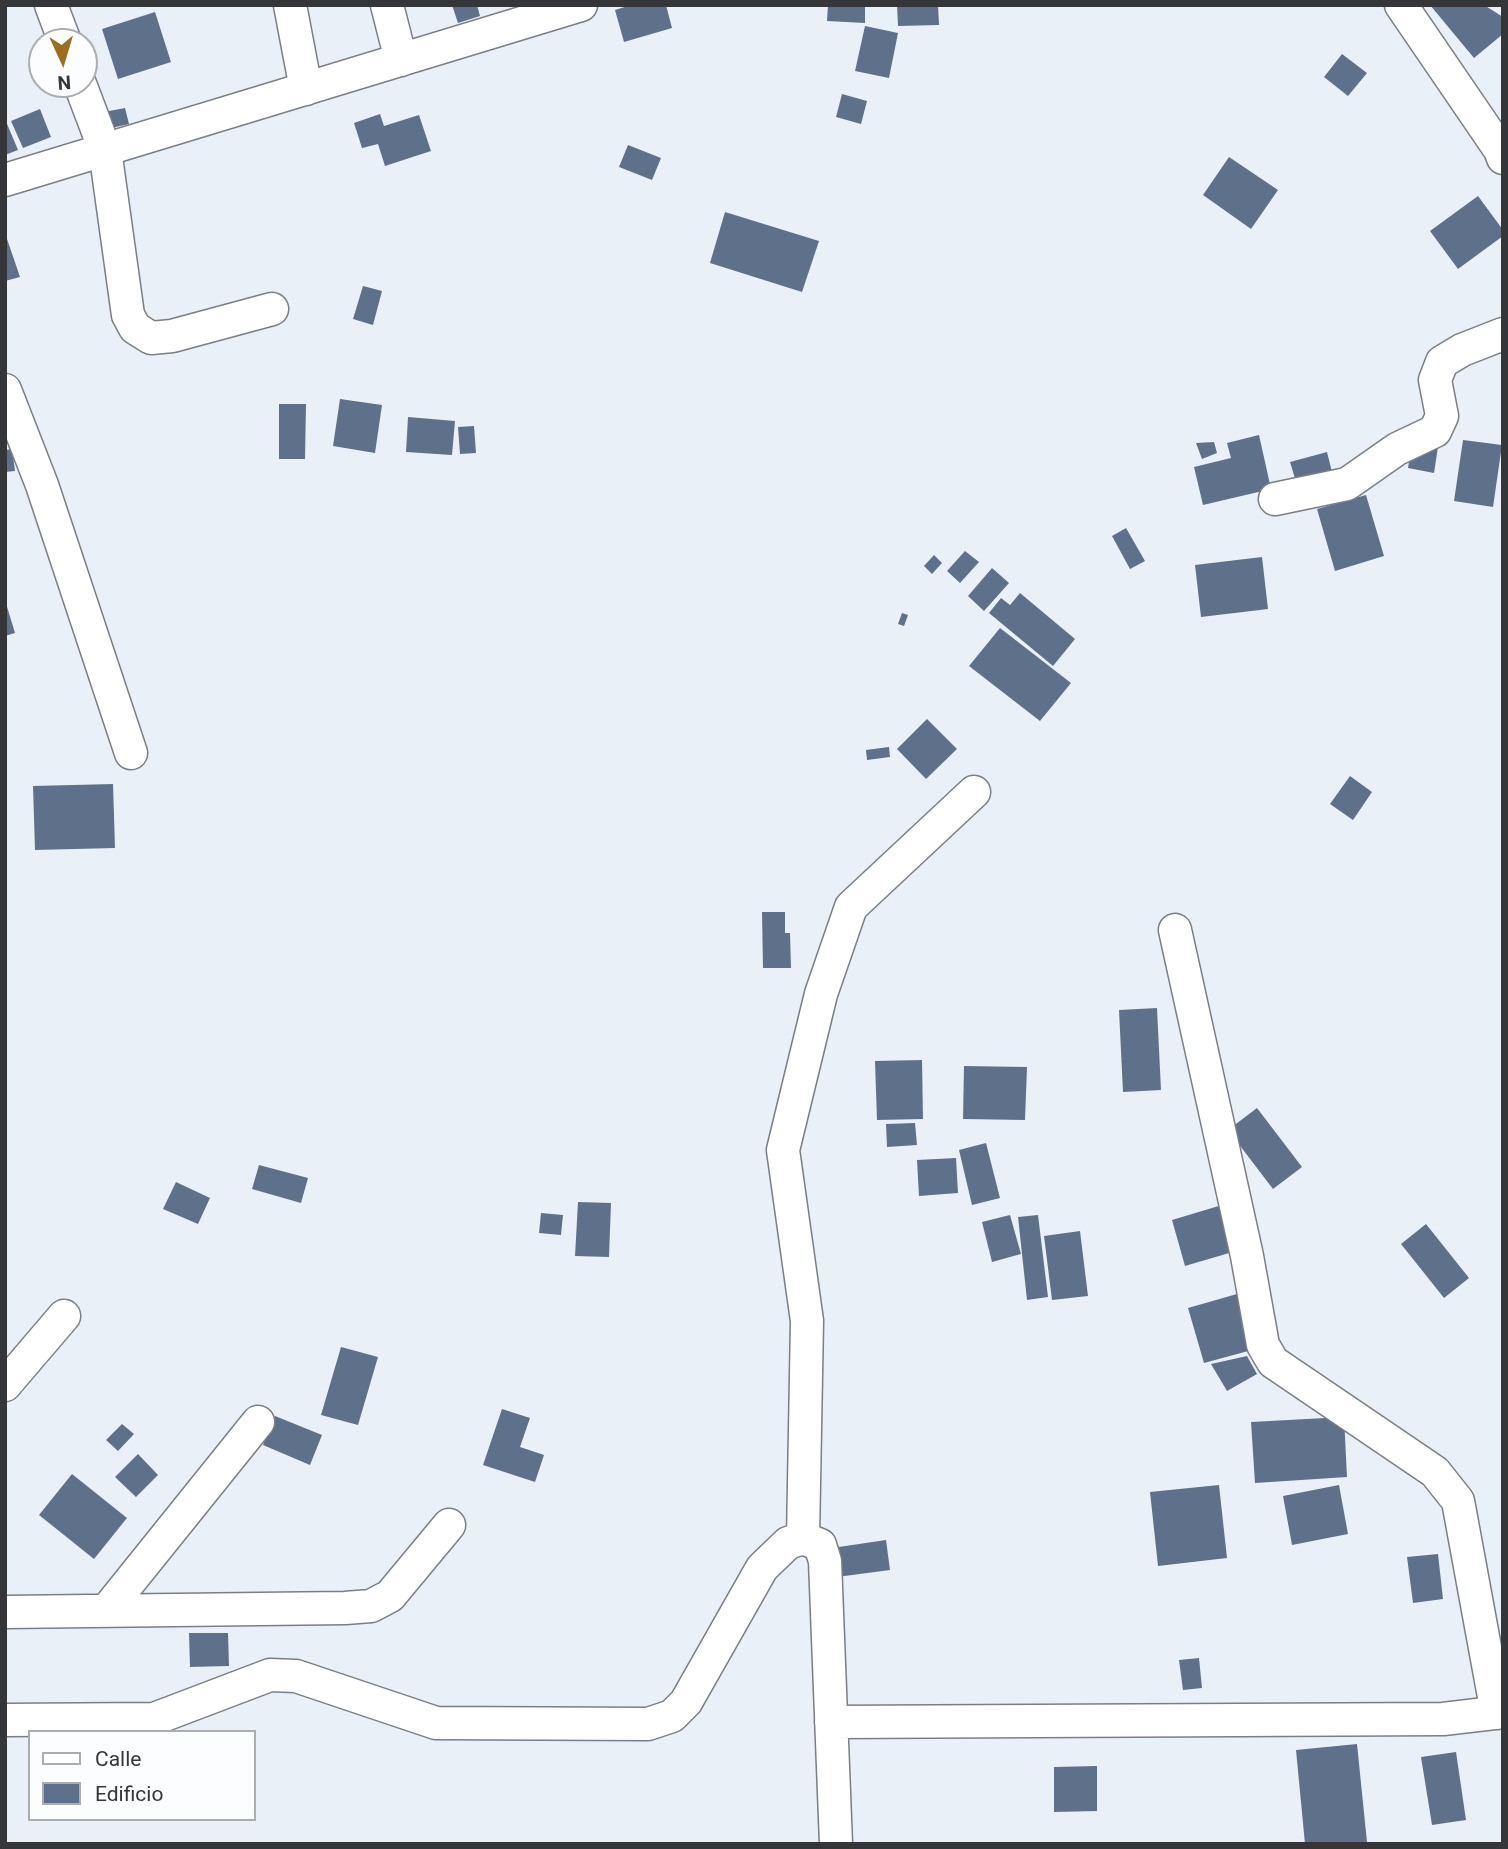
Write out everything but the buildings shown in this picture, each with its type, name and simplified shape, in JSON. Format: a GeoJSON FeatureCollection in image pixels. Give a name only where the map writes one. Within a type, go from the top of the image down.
{"type":"FeatureCollection","features":[{"type":"Feature","properties":{"kind":"street"},"geometry":{"type":"LineString","coordinates":[[51,5],[60,28]]}},
{"type":"Feature","properties":{"kind":"street"},"geometry":{"type":"LineString","coordinates":[[290,5],[306,89]]}},
{"type":"Feature","properties":{"kind":"street"},"geometry":{"type":"LineString","coordinates":[[387,5],[401,60]]}},
{"type":"Feature","properties":{"kind":"street"},"geometry":{"type":"LineString","coordinates":[[5,180],[582,5]]}},
{"type":"Feature","properties":{"kind":"street"},"geometry":{"type":"LineString","coordinates":[[1401,5],[1503,158]]}},
{"type":"Feature","properties":{"kind":"street"},"geometry":{"type":"LineString","coordinates":[[85,98],[105,150],[128,315],[135,328],[151,338],[172,336],[272,309]]}},
{"type":"Feature","properties":{"kind":"street"},"geometry":{"type":"LineString","coordinates":[[1275,499],[1347,484],[1397,449],[1435,431],[1442,416],[1435,380],[1442,362],[1462,350],[1503,334]]}},
{"type":"Feature","properties":{"kind":"street"},"geometry":{"type":"LineString","coordinates":[[5,390],[42,485],[131,753]]}},
{"type":"Feature","properties":{"kind":"street"},"geometry":{"type":"LineString","coordinates":[[803,1538],[807,1321],[783,1150],[821,994],[852,906],[974,792]]}},
{"type":"Feature","properties":{"kind":"street"},"geometry":{"type":"LineString","coordinates":[[831,1722],[1443,1718],[1500,1712],[1458,1501],[1435,1472],[1273,1362],[1263,1345],[1247,1256],[1175,930]]}},
{"type":"Feature","properties":{"kind":"street"},"geometry":{"type":"LineString","coordinates":[[5,1385],[64,1316]]}},
{"type":"Feature","properties":{"kind":"street"},"geometry":{"type":"LineString","coordinates":[[106,1611],[258,1422]]}},
{"type":"Feature","properties":{"kind":"street"},"geometry":{"type":"LineString","coordinates":[[5,1612],[371,1606],[390,1596],[449,1524]]}},
{"type":"Feature","properties":{"kind":"street"},"geometry":{"type":"LineString","coordinates":[[5,1720],[153,1719],[270,1675],[296,1676],[436,1723],[648,1724],[672,1716],[686,1702],[762,1568],[788,1544],[803,1538],[820,1545],[825,1561],[836,1844]]}}]}
